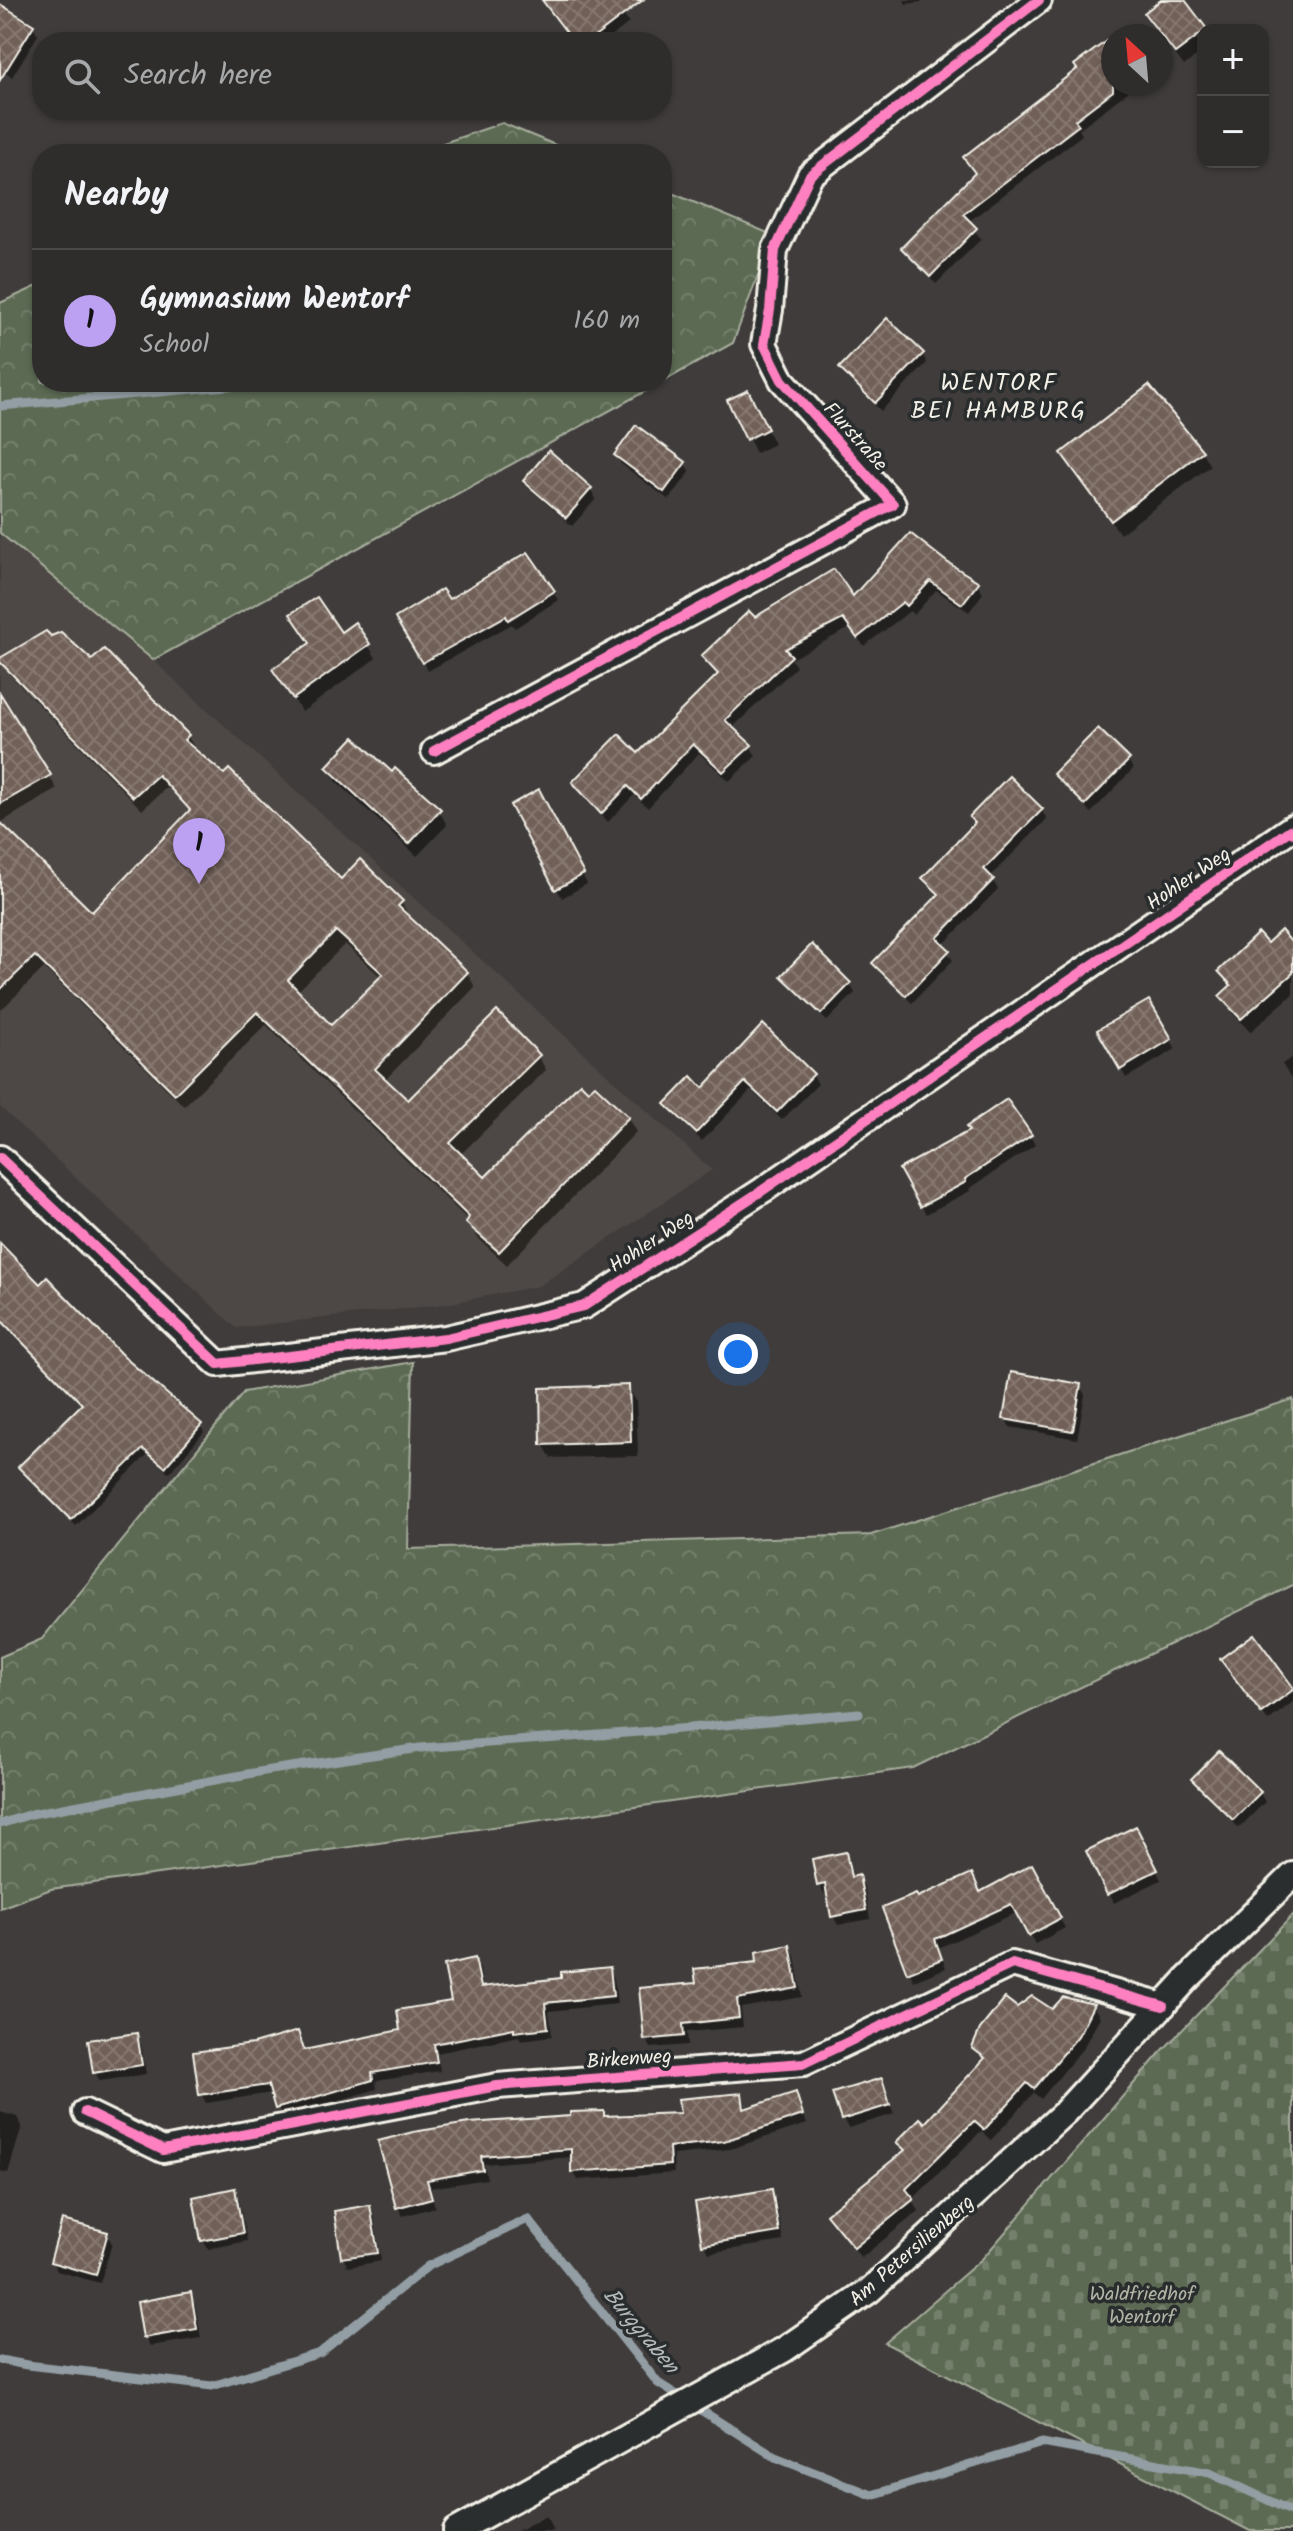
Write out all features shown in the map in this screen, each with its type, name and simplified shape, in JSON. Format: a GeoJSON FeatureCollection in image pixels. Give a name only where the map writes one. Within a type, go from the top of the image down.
{"type":"FeatureCollection","features":[{"type":"Feature","properties":{"kind":"street","name":"Flurstraße"},"geometry":{"type":"LineString","coordinates":[[434,751],[893,504],[782,380],[764,344],[775,250],[810,175],[1039,0]]}},
{"type":"Feature","properties":{"kind":"street","name":"Hohler Weg"},"geometry":{"type":"LineString","coordinates":[[0,1158],[218,1364],[446,1338],[584,1306],[763,1190],[1292,830]]}},
{"type":"Feature","properties":{"kind":"street","name":"Am Petersilienberg"},"geometry":{"type":"LineString","coordinates":[[456,2531],[785,2349],[869,2291],[1065,2112],[1187,1979],[1293,1875]]}},
{"type":"Feature","properties":{"kind":"street","name":"Birkenweg"},"geometry":{"type":"LineString","coordinates":[[85,2112],[163,2150],[497,2086],[804,2063],[1012,1964],[1163,2006]]}},
{"type":"Feature","properties":{"kind":"shaded area"},"geometry":{"type":"Polygon","coordinates":[[[0,533],[153,660],[712,1170],[539,1286],[446,1304],[236,1328],[0,1107],[0,533]]]}},
{"type":"Feature","properties":{"kind":"green space"},"geometry":{"type":"Polygon","coordinates":[[[502,123],[553,144],[440,144],[502,123]]]}},
{"type":"Feature","properties":{"kind":"green space"},"geometry":{"type":"Polygon","coordinates":[[[672,193],[773,235],[733,343],[672,377],[672,193]]]}},
{"type":"Feature","properties":{"kind":"green space"},"geometry":{"type":"Polygon","coordinates":[[[32,289],[32,392],[644,392],[153,660],[0,533],[0,303],[32,289]]]}},
{"type":"Feature","properties":{"kind":"green space"},"geometry":{"type":"Polygon","coordinates":[[[413,1362],[408,1549],[871,1535],[1293,1399],[1293,1585],[913,1768],[51,1889],[0,1908],[0,1657],[42,1639],[244,1392],[413,1362]]]}},
{"type":"Feature","properties":{"kind":"green space","name":"Waldfriedhof Wentorf"},"geometry":{"type":"Polygon","coordinates":[[[1293,1915],[1293,2531],[1250,2531],[885,2343],[983,2258],[1161,2052],[1293,1915]]]}},
{"type":"Feature","properties":{"kind":"building"},"geometry":{"type":"Polygon","coordinates":[[[542,0],[643,0],[601,32],[566,32],[542,0]]]}},
{"type":"Feature","properties":{"kind":"building"},"geometry":{"type":"Polygon","coordinates":[[[1161,0],[1185,0],[1203,24],[1197,24],[1197,36],[1175,53],[1173,24],[1153,24],[1144,13],[1161,0]]]}},
{"type":"Feature","properties":{"kind":"building"},"geometry":{"type":"Polygon","coordinates":[[[0,4],[34,25],[0,80],[0,4]]]}},
{"type":"Feature","properties":{"kind":"building"},"geometry":{"type":"Polygon","coordinates":[[[1101,45],[1101,96],[1106,96],[1075,120],[1079,125],[963,214],[977,228],[930,277],[901,248],[975,173],[963,157],[1077,69],[1074,65],[1101,45]]]}},
{"type":"Feature","properties":{"kind":"building"},"geometry":{"type":"Polygon","coordinates":[[[887,318],[924,353],[875,403],[839,368],[887,318]]]}},
{"type":"Feature","properties":{"kind":"building"},"geometry":{"type":"Polygon","coordinates":[[[1149,385],[1203,451],[1111,521],[1061,453],[1149,385]]]}},
{"type":"Feature","properties":{"kind":"building"},"geometry":{"type":"Polygon","coordinates":[[[748,390],[768,429],[746,440],[727,400],[748,390]]]}},
{"type":"Feature","properties":{"kind":"building"},"geometry":{"type":"Polygon","coordinates":[[[636,425],[686,462],[664,492],[614,455],[636,425]]]}},
{"type":"Feature","properties":{"kind":"building"},"geometry":{"type":"Polygon","coordinates":[[[549,450],[592,488],[566,518],[523,481],[549,450]]]}},
{"type":"Feature","properties":{"kind":"building"},"geometry":{"type":"Polygon","coordinates":[[[910,533],[979,582],[962,604],[930,581],[907,606],[903,602],[857,638],[843,619],[785,649],[792,656],[725,720],[752,745],[723,772],[693,744],[641,799],[628,786],[601,814],[572,782],[619,734],[638,753],[718,674],[701,656],[749,611],[755,617],[834,569],[853,596],[910,533]]]}},
{"type":"Feature","properties":{"kind":"building"},"geometry":{"type":"Polygon","coordinates":[[[528,552],[555,591],[508,620],[506,616],[422,663],[395,618],[442,589],[449,599],[528,552]]]}},
{"type":"Feature","properties":{"kind":"building"},"geometry":{"type":"Polygon","coordinates":[[[317,597],[341,632],[355,622],[370,644],[293,699],[272,669],[310,643],[290,614],[317,597]]]}},
{"type":"Feature","properties":{"kind":"building"},"geometry":{"type":"Polygon","coordinates":[[[46,631],[51,636],[61,632],[92,660],[104,649],[189,735],[184,740],[224,774],[229,769],[341,879],[360,859],[403,901],[398,906],[468,972],[375,1069],[408,1100],[497,1011],[540,1055],[450,1143],[485,1177],[580,1083],[588,1091],[595,1085],[629,1117],[499,1252],[466,1223],[469,1217],[257,1012],[175,1094],[35,956],[0,990],[0,822],[92,912],[190,810],[158,775],[133,797],[0,662],[0,658],[46,631]],[[336,931],[288,980],[331,1025],[383,974],[336,931]]]}},
{"type":"Feature","properties":{"kind":"building"},"geometry":{"type":"Polygon","coordinates":[[[0,693],[51,775],[0,804],[0,693]]]}},
{"type":"Feature","properties":{"kind":"building"},"geometry":{"type":"Polygon","coordinates":[[[1098,728],[1130,759],[1085,805],[1053,774],[1098,728]]]}},
{"type":"Feature","properties":{"kind":"building"},"geometry":{"type":"Polygon","coordinates":[[[354,737],[392,772],[395,768],[441,809],[409,844],[326,767],[354,737]]]}},
{"type":"Feature","properties":{"kind":"building"},"geometry":{"type":"Polygon","coordinates":[[[1009,776],[1043,809],[984,869],[994,879],[937,938],[950,950],[906,996],[872,963],[939,894],[922,878],[975,823],[969,817],[1009,776]]]}},
{"type":"Feature","properties":{"kind":"building"},"geometry":{"type":"Polygon","coordinates":[[[539,789],[584,874],[555,890],[510,805],[539,789]]]}},
{"type":"Feature","properties":{"kind":"building"},"geometry":{"type":"Polygon","coordinates":[[[1281,930],[1293,944],[1293,973],[1241,1019],[1219,996],[1231,985],[1218,971],[1258,933],[1267,943],[1281,930]]]}},
{"type":"Feature","properties":{"kind":"building"},"geometry":{"type":"Polygon","coordinates":[[[812,944],[851,983],[821,1014],[781,976],[812,944]]]}},
{"type":"Feature","properties":{"kind":"building"},"geometry":{"type":"Polygon","coordinates":[[[1149,1000],[1172,1039],[1120,1070],[1097,1030],[1149,1000]]]}},
{"type":"Feature","properties":{"kind":"building"},"geometry":{"type":"Polygon","coordinates":[[[763,1024],[814,1074],[777,1112],[745,1082],[696,1133],[665,1104],[692,1076],[703,1088],[763,1024]]]}},
{"type":"Feature","properties":{"kind":"building"},"geometry":{"type":"Polygon","coordinates":[[[1007,1099],[1032,1135],[965,1179],[966,1182],[920,1207],[899,1169],[969,1131],[966,1127],[1007,1099]]]}},
{"type":"Feature","properties":{"kind":"building"},"geometry":{"type":"Polygon","coordinates":[[[0,1243],[40,1284],[47,1277],[123,1356],[202,1424],[165,1467],[143,1449],[71,1520],[18,1467],[82,1404],[0,1319],[0,1243]]]}},
{"type":"Feature","properties":{"kind":"building"},"geometry":{"type":"Polygon","coordinates":[[[1011,1372],[1081,1384],[1073,1431],[1003,1419],[1011,1372]]]}},
{"type":"Feature","properties":{"kind":"building"},"geometry":{"type":"Polygon","coordinates":[[[629,1385],[631,1442],[541,1445],[540,1388],[629,1385]]]}},
{"type":"Feature","properties":{"kind":"building"},"geometry":{"type":"Polygon","coordinates":[[[1254,1634],[1293,1687],[1261,1713],[1220,1659],[1254,1634]]]}},
{"type":"Feature","properties":{"kind":"building"},"geometry":{"type":"Polygon","coordinates":[[[1219,1751],[1261,1792],[1233,1820],[1191,1779],[1219,1751]]]}},
{"type":"Feature","properties":{"kind":"building"},"geometry":{"type":"Polygon","coordinates":[[[1136,1826],[1158,1870],[1107,1895],[1086,1851],[1136,1826]]]}},
{"type":"Feature","properties":{"kind":"building"},"geometry":{"type":"Polygon","coordinates":[[[846,1852],[851,1877],[859,1875],[866,1910],[831,1917],[825,1884],[817,1886],[812,1859],[846,1852]]]}},
{"type":"Feature","properties":{"kind":"building"},"geometry":{"type":"Polygon","coordinates":[[[1032,1864],[1061,1918],[1028,1936],[1011,1904],[935,1939],[942,1959],[907,1973],[882,1908],[916,1894],[918,1897],[972,1873],[980,1892],[1032,1864]]]}},
{"type":"Feature","properties":{"kind":"building"},"geometry":{"type":"Polygon","coordinates":[[[790,1945],[798,1988],[737,1999],[739,2018],[683,2024],[684,2036],[644,2040],[639,1988],[696,1983],[694,1969],[757,1962],[756,1952],[790,1945]]]}},
{"type":"Feature","properties":{"kind":"building"},"geometry":{"type":"Polygon","coordinates":[[[475,1958],[481,1987],[561,1978],[561,1972],[610,1967],[613,1996],[545,2003],[548,2028],[514,2032],[514,2028],[434,2044],[437,2062],[372,2073],[373,2080],[275,2109],[268,2085],[199,2095],[193,2052],[253,2044],[298,2031],[304,2050],[400,2030],[397,2010],[451,2001],[444,1965],[475,1958]]]}},
{"type":"Feature","properties":{"kind":"building"},"geometry":{"type":"Polygon","coordinates":[[[1032,1996],[1052,2009],[1063,1997],[1094,2004],[1078,2036],[1034,2089],[1027,2083],[984,2130],[974,2121],[906,2189],[914,2199],[854,2248],[826,2214],[905,2150],[896,2142],[920,2118],[925,2123],[985,2058],[972,2048],[980,2029],[1005,1998],[1017,2007],[1032,1996]]]}},
{"type":"Feature","properties":{"kind":"building"},"geometry":{"type":"Polygon","coordinates":[[[137,2033],[142,2065],[93,2073],[88,2040],[137,2033]]]}},
{"type":"Feature","properties":{"kind":"building"},"geometry":{"type":"Polygon","coordinates":[[[882,2078],[890,2105],[841,2120],[832,2093],[882,2078]]]}},
{"type":"Feature","properties":{"kind":"building"},"geometry":{"type":"Polygon","coordinates":[[[796,2092],[803,2115],[724,2141],[669,2147],[670,2165],[571,2172],[571,2149],[481,2156],[483,2170],[427,2180],[432,2198],[396,2208],[378,2141],[469,2123],[570,2116],[570,2112],[604,2111],[604,2116],[680,2113],[678,2099],[742,2093],[744,2109],[796,2092]]]}},
{"type":"Feature","properties":{"kind":"building"},"geometry":{"type":"Polygon","coordinates":[[[235,2188],[243,2233],[201,2241],[193,2197],[235,2188]]]}},
{"type":"Feature","properties":{"kind":"building"},"geometry":{"type":"Polygon","coordinates":[[[772,2189],[779,2232],[702,2245],[695,2202],[772,2189]]]}},
{"type":"Feature","properties":{"kind":"building"},"geometry":{"type":"Polygon","coordinates":[[[370,2205],[378,2253],[341,2258],[334,2211],[370,2205]]]}},
{"type":"Feature","properties":{"kind":"building"},"geometry":{"type":"Polygon","coordinates":[[[62,2220],[108,2232],[96,2275],[50,2262],[62,2220]]]}},
{"type":"Feature","properties":{"kind":"building"},"geometry":{"type":"Polygon","coordinates":[[[191,2292],[197,2329],[143,2338],[137,2302],[191,2292]]]}},
{"type":"Feature","properties":{"kind":"waterway"},"geometry":{"type":"LineString","coordinates":[[0,406],[159,392]]}},
{"type":"Feature","properties":{"kind":"waterway"},"geometry":{"type":"LineString","coordinates":[[0,1824],[31,1814],[264,1771],[420,1748],[859,1713]]}},
{"type":"Feature","properties":{"kind":"waterway","name":"Burggraben"},"geometry":{"type":"LineString","coordinates":[[0,2360],[212,2386],[320,2353],[428,2266],[528,2219],[658,2383],[775,2457],[872,2495],[1042,2443],[1210,2473],[1293,2512]]}},
{"type":"Feature","properties":{"kind":"cycle path"},"geometry":{"type":"LineString","coordinates":[[434,751],[893,504],[782,380],[764,344],[775,250],[810,175],[1039,0]]}},
{"type":"Feature","properties":{"kind":"cycle path"},"geometry":{"type":"LineString","coordinates":[[0,1158],[218,1364],[446,1338],[584,1306],[763,1190],[1290,830],[1293,833]]}},
{"type":"Feature","properties":{"kind":"cycle path"},"geometry":{"type":"LineString","coordinates":[[85,2112],[163,2150],[497,2086],[804,2063],[1012,1964],[1163,2006]]}},
{"type":"Feature","properties":{"kind":"place","name":"Gymnasium Wentorf"},"geometry":{"type":"Point","coordinates":[199,884]}},
{"type":"Feature","properties":{"kind":"district","name":"WENTORF BEI HAMBURG"},"geometry":{"type":"Point","coordinates":[999,396]}}]}
